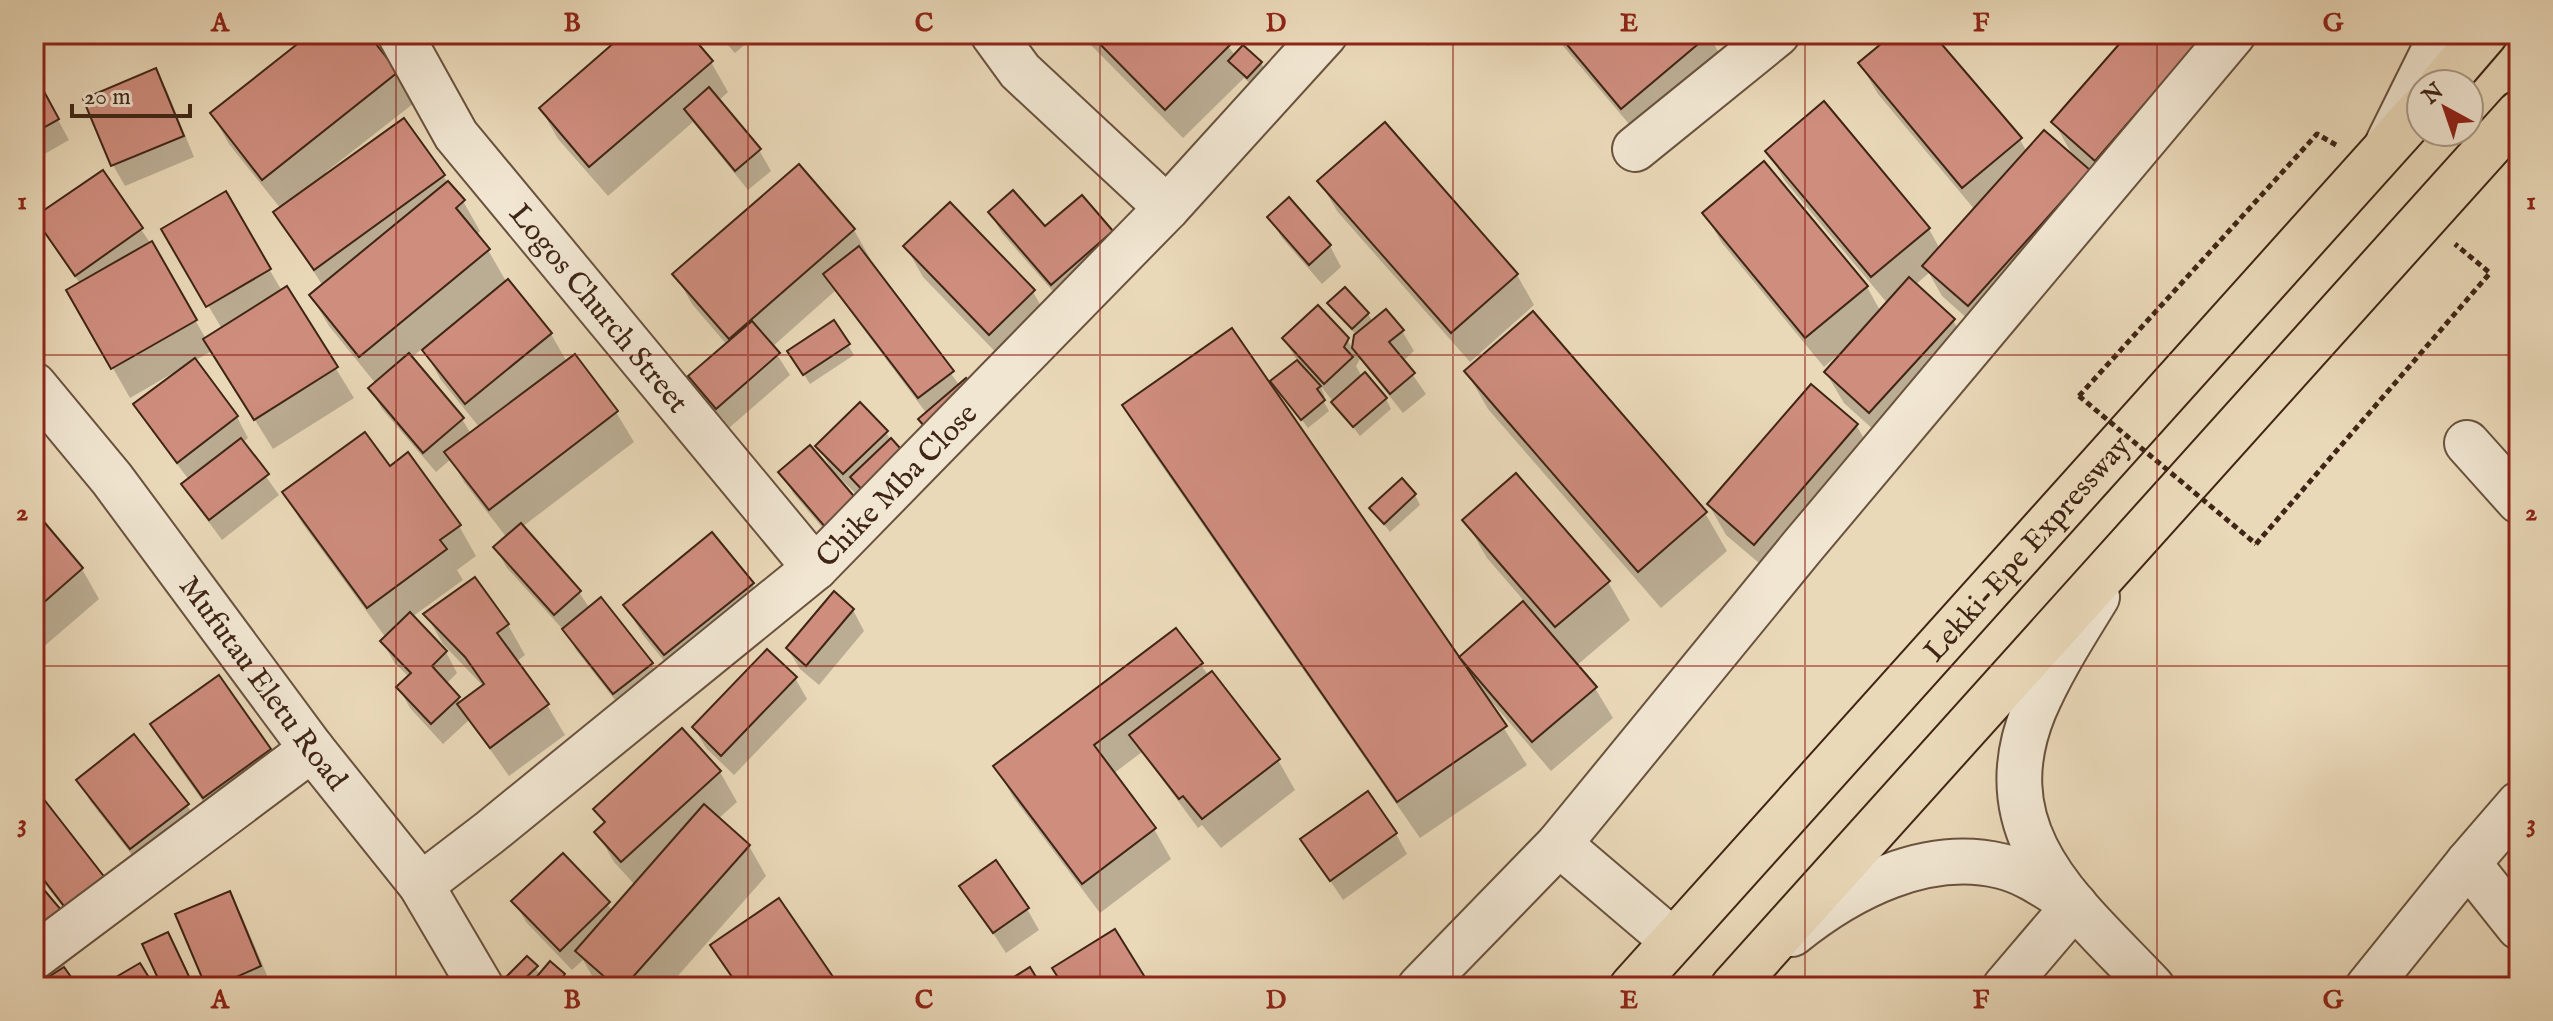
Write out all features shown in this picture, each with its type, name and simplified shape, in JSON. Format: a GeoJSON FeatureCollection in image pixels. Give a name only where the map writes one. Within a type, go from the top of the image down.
{"type":"FeatureCollection","features":[{"type":"Feature","properties":{"kind":"highway"},"geometry":{"type":"LineString","coordinates":[[2456,68],[2485,34]]}},
{"type":"Feature","properties":{"kind":"highway"},"geometry":{"type":"LineString","coordinates":[[1741,978],[2519,113]]}},
{"type":"Feature","properties":{"kind":"highway","name":"Lekki-Epe Expressway"},"geometry":{"type":"LineString","coordinates":[[1632,987],[2405,128]]}},
{"type":"Feature","properties":{"kind":"street","name":"Logos Church Street"},"geometry":{"type":"LineString","coordinates":[[400,34],[456,135],[815,568]]}},
{"type":"Feature","properties":{"kind":"street"},"geometry":{"type":"LineString","coordinates":[[993,34],[1020,71],[1167,208]]}},
{"type":"Feature","properties":{"kind":"street","name":"Chike Mba Close"},"geometry":{"type":"LineString","coordinates":[[421,885],[815,568],[1167,208],[1325,34]]}},
{"type":"Feature","properties":{"kind":"street"},"geometry":{"type":"LineString","coordinates":[[1635,149],[1777,34]]}},
{"type":"Feature","properties":{"kind":"street"},"geometry":{"type":"LineString","coordinates":[[1420,987],[1559,844],[1802,547],[2233,34]]}},
{"type":"Feature","properties":{"kind":"street"},"geometry":{"type":"LineString","coordinates":[[2382,155],[2442,34]]}},
{"type":"Feature","properties":{"kind":"street","name":"Mufutau Eletu Road"},"geometry":{"type":"LineString","coordinates":[[34,385],[112,479],[312,749],[421,885],[481,987]]}},
{"type":"Feature","properties":{"kind":"street"},"geometry":{"type":"LineString","coordinates":[[2467,443],[2519,501]]}},
{"type":"Feature","properties":{"kind":"street"},"geometry":{"type":"LineString","coordinates":[[2124,550],[2059,661],[2035,709],[2022,747],[2017,785],[2025,824],[2036,853],[2075,905],[2152,987]]}},
{"type":"Feature","properties":{"kind":"street"},"geometry":{"type":"LineString","coordinates":[[34,957],[312,749]]}},
{"type":"Feature","properties":{"kind":"street"},"geometry":{"type":"LineString","coordinates":[[2368,987],[2519,804]]}},
{"type":"Feature","properties":{"kind":"street"},"geometry":{"type":"LineString","coordinates":[[1559,844],[1673,941]]}},
{"type":"Feature","properties":{"kind":"street"},"geometry":{"type":"LineString","coordinates":[[1741,978],[1819,912],[1875,881],[1925,865],[1964,862],[2001,866],[2034,879],[2075,905]]}},
{"type":"Feature","properties":{"kind":"street"},"geometry":{"type":"LineString","coordinates":[[2468,863],[2519,927]]}},
{"type":"Feature","properties":{"kind":"street"},"geometry":{"type":"LineString","coordinates":[[2022,980],[2075,905]]}},
{"type":"Feature","properties":{"kind":"path"},"geometry":{"type":"LineString","coordinates":[[2317,134],[2079,396],[2256,544],[2490,273]]}},
{"type":"Feature","properties":{"kind":"building"},"geometry":{"type":"Polygon","coordinates":[[[310,34],[368,34],[398,72],[262,180],[210,113],[310,34]]]}},
{"type":"Feature","properties":{"kind":"building"},"geometry":{"type":"Polygon","coordinates":[[[624,34],[690,34],[713,61],[589,167],[539,108],[624,34]]]}},
{"type":"Feature","properties":{"kind":"building"},"geometry":{"type":"Polygon","coordinates":[[[1090,34],[1221,34],[1231,44],[1165,110],[1090,34]]]}},
{"type":"Feature","properties":{"kind":"building"},"geometry":{"type":"Polygon","coordinates":[[[1558,34],[1710,34],[1621,109],[1558,34]]]}},
{"type":"Feature","properties":{"kind":"building"},"geometry":{"type":"Polygon","coordinates":[[[1893,34],[1933,34],[2022,138],[1962,188],[1858,63],[1893,34]]]}},
{"type":"Feature","properties":{"kind":"building"},"geometry":{"type":"Polygon","coordinates":[[[2128,34],[2205,34],[2095,161],[2051,122],[2128,34]]]}},
{"type":"Feature","properties":{"kind":"building"},"geometry":{"type":"Polygon","coordinates":[[[1243,45],[1262,62],[1247,78],[1228,61],[1243,45]]]}},
{"type":"Feature","properties":{"kind":"building"},"geometry":{"type":"Polygon","coordinates":[[[156,68],[184,136],[111,166],[83,99],[156,68]]]}},
{"type":"Feature","properties":{"kind":"building"},"geometry":{"type":"Polygon","coordinates":[[[34,73],[59,119],[34,133],[34,73]]]}},
{"type":"Feature","properties":{"kind":"building"},"geometry":{"type":"Polygon","coordinates":[[[709,87],[761,149],[735,171],[684,109],[709,87]]]}},
{"type":"Feature","properties":{"kind":"building"},"geometry":{"type":"Polygon","coordinates":[[[1824,101],[1930,228],[1871,277],[1765,151],[1824,101]]]}},
{"type":"Feature","properties":{"kind":"building"},"geometry":{"type":"Polygon","coordinates":[[[404,118],[445,175],[314,270],[273,212],[404,118]]]}},
{"type":"Feature","properties":{"kind":"building"},"geometry":{"type":"Polygon","coordinates":[[[1385,122],[1518,274],[1451,333],[1317,181],[1385,122]]]}},
{"type":"Feature","properties":{"kind":"building"},"geometry":{"type":"Polygon","coordinates":[[[2044,130],[2090,170],[1968,306],[1922,266],[2044,130]]]}},
{"type":"Feature","properties":{"kind":"building"},"geometry":{"type":"Polygon","coordinates":[[[1764,161],[1868,286],[1805,338],[1702,213],[1764,161]]]}},
{"type":"Feature","properties":{"kind":"building"},"geometry":{"type":"Polygon","coordinates":[[[799,164],[855,229],[729,339],[672,274],[799,164]]]}},
{"type":"Feature","properties":{"kind":"building"},"geometry":{"type":"Polygon","coordinates":[[[103,170],[143,228],[75,276],[34,217],[103,170]]]}},
{"type":"Feature","properties":{"kind":"building"},"geometry":{"type":"Polygon","coordinates":[[[448,181],[465,200],[456,208],[490,249],[359,357],[309,295],[448,181]]]}},
{"type":"Feature","properties":{"kind":"building"},"geometry":{"type":"Polygon","coordinates":[[[1013,190],[1045,226],[1082,195],[1113,231],[1051,285],[988,212],[1013,190]]]}},
{"type":"Feature","properties":{"kind":"building"},"geometry":{"type":"Polygon","coordinates":[[[226,191],[271,269],[206,307],[161,229],[226,191]]]}},
{"type":"Feature","properties":{"kind":"building"},"geometry":{"type":"Polygon","coordinates":[[[1289,197],[1331,245],[1309,265],[1267,217],[1289,197]]]}},
{"type":"Feature","properties":{"kind":"building"},"geometry":{"type":"Polygon","coordinates":[[[950,202],[1035,290],[989,335],[903,246],[950,202]]]}},
{"type":"Feature","properties":{"kind":"building"},"geometry":{"type":"Polygon","coordinates":[[[152,241],[197,320],[111,369],[66,290],[152,241]]]}},
{"type":"Feature","properties":{"kind":"building"},"geometry":{"type":"Polygon","coordinates":[[[859,246],[954,371],[918,398],[823,274],[859,246]]]}},
{"type":"Feature","properties":{"kind":"building"},"geometry":{"type":"Polygon","coordinates":[[[1909,277],[1955,319],[1869,413],[1824,372],[1909,277]]]}},
{"type":"Feature","properties":{"kind":"building"},"geometry":{"type":"Polygon","coordinates":[[[508,279],[552,333],[465,404],[422,350],[508,279]]]}},
{"type":"Feature","properties":{"kind":"building"},"geometry":{"type":"Polygon","coordinates":[[[287,286],[338,367],[254,420],[203,339],[287,286]]]}},
{"type":"Feature","properties":{"kind":"building"},"geometry":{"type":"Polygon","coordinates":[[[1345,287],[1369,313],[1352,329],[1327,303],[1345,287]]]}},
{"type":"Feature","properties":{"kind":"building"},"geometry":{"type":"Polygon","coordinates":[[[1318,305],[1349,338],[1344,347],[1353,357],[1324,384],[1282,338],[1318,305]]]}},
{"type":"Feature","properties":{"kind":"building"},"geometry":{"type":"Polygon","coordinates":[[[1386,309],[1404,330],[1389,342],[1415,373],[1390,394],[1352,348],[1354,335],[1386,309]]]}},
{"type":"Feature","properties":{"kind":"building"},"geometry":{"type":"Polygon","coordinates":[[[1533,311],[1707,512],[1638,572],[1464,371],[1533,311]]]}},
{"type":"Feature","properties":{"kind":"building"},"geometry":{"type":"Polygon","coordinates":[[[834,320],[850,344],[803,375],[787,351],[834,320]]]}},
{"type":"Feature","properties":{"kind":"building"},"geometry":{"type":"Polygon","coordinates":[[[752,321],[780,353],[716,409],[688,376],[752,321]]]}},
{"type":"Feature","properties":{"kind":"building"},"geometry":{"type":"Polygon","coordinates":[[[1232,328],[1507,726],[1397,802],[1122,405],[1232,328]]]}},
{"type":"Feature","properties":{"kind":"building"},"geometry":{"type":"Polygon","coordinates":[[[409,353],[464,418],[423,453],[368,388],[409,353]]]}},
{"type":"Feature","properties":{"kind":"building"},"geometry":{"type":"Polygon","coordinates":[[[575,354],[618,411],[489,510],[444,452],[575,354]]]}},
{"type":"Feature","properties":{"kind":"building"},"geometry":{"type":"Polygon","coordinates":[[[195,358],[238,416],[177,463],[133,404],[195,358]]]}},
{"type":"Feature","properties":{"kind":"building"},"geometry":{"type":"Polygon","coordinates":[[[1297,360],[1321,386],[1317,389],[1325,400],[1301,420],[1270,381],[1297,360]]]}},
{"type":"Feature","properties":{"kind":"building"},"geometry":{"type":"Polygon","coordinates":[[[1365,372],[1387,398],[1353,427],[1331,402],[1365,372]]]}},
{"type":"Feature","properties":{"kind":"building"},"geometry":{"type":"Polygon","coordinates":[[[966,378],[979,393],[931,434],[918,419],[966,378]]]}},
{"type":"Feature","properties":{"kind":"building"},"geometry":{"type":"Polygon","coordinates":[[[1811,384],[1858,424],[1754,545],[1707,504],[1811,384]]]}},
{"type":"Feature","properties":{"kind":"building"},"geometry":{"type":"Polygon","coordinates":[[[860,402],[888,431],[843,474],[815,446],[860,402]]]}},
{"type":"Feature","properties":{"kind":"building"},"geometry":{"type":"Polygon","coordinates":[[[365,432],[390,466],[408,452],[461,525],[440,540],[447,549],[367,608],[282,492],[365,432]]]}},
{"type":"Feature","properties":{"kind":"building"},"geometry":{"type":"Polygon","coordinates":[[[241,438],[269,474],[209,520],[181,484],[241,438]]]}},
{"type":"Feature","properties":{"kind":"building"},"geometry":{"type":"Polygon","coordinates":[[[891,438],[908,457],[868,496],[850,477],[891,438]]]}},
{"type":"Feature","properties":{"kind":"building"},"geometry":{"type":"Polygon","coordinates":[[[810,445],[858,501],[826,528],[778,472],[810,445]]]}},
{"type":"Feature","properties":{"kind":"building"},"geometry":{"type":"Polygon","coordinates":[[[1516,473],[1610,581],[1555,627],[1462,520],[1516,473]]]}},
{"type":"Feature","properties":{"kind":"building"},"geometry":{"type":"Polygon","coordinates":[[[1402,478],[1416,494],[1384,524],[1369,508],[1402,478]]]}},
{"type":"Feature","properties":{"kind":"building"},"geometry":{"type":"Polygon","coordinates":[[[34,510],[83,568],[34,611],[34,510]]]}},
{"type":"Feature","properties":{"kind":"building"},"geometry":{"type":"Polygon","coordinates":[[[521,523],[581,591],[554,615],[493,547],[521,523]]]}},
{"type":"Feature","properties":{"kind":"building"},"geometry":{"type":"Polygon","coordinates":[[[712,532],[754,583],[664,655],[623,605],[712,532]]]}},
{"type":"Feature","properties":{"kind":"building"},"geometry":{"type":"Polygon","coordinates":[[[475,577],[509,624],[497,633],[549,704],[490,748],[457,704],[484,684],[465,657],[423,614],[475,577]]]}},
{"type":"Feature","properties":{"kind":"building"},"geometry":{"type":"Polygon","coordinates":[[[834,591],[854,609],[806,666],[786,648],[834,591]]]}},
{"type":"Feature","properties":{"kind":"building"},"geometry":{"type":"Polygon","coordinates":[[[601,597],[653,663],[613,694],[562,629],[601,597]]]}},
{"type":"Feature","properties":{"kind":"building"},"geometry":{"type":"Polygon","coordinates":[[[1523,601],[1597,687],[1532,742],[1459,657],[1523,601]]]}},
{"type":"Feature","properties":{"kind":"building"},"geometry":{"type":"Polygon","coordinates":[[[410,612],[447,651],[432,666],[460,697],[431,724],[396,687],[411,673],[380,641],[410,612]]]}},
{"type":"Feature","properties":{"kind":"building"},"geometry":{"type":"Polygon","coordinates":[[[1176,628],[1203,663],[1094,745],[1156,828],[1082,884],[993,766],[1176,628]]]}},
{"type":"Feature","properties":{"kind":"building"},"geometry":{"type":"Polygon","coordinates":[[[767,649],[797,677],[721,756],[692,727],[767,649]]]}},
{"type":"Feature","properties":{"kind":"building"},"geometry":{"type":"Polygon","coordinates":[[[1212,671],[1280,759],[1202,819],[1183,796],[1179,799],[1129,735],[1212,671]]]}},
{"type":"Feature","properties":{"kind":"building"},"geometry":{"type":"Polygon","coordinates":[[[219,675],[271,749],[203,798],[150,724],[219,675]]]}},
{"type":"Feature","properties":{"kind":"building"},"geometry":{"type":"Polygon","coordinates":[[[682,728],[721,771],[621,862],[594,832],[605,822],[593,809],[682,728]]]}},
{"type":"Feature","properties":{"kind":"building"},"geometry":{"type":"Polygon","coordinates":[[[134,734],[189,804],[130,849],[76,780],[134,734]]]}},
{"type":"Feature","properties":{"kind":"building"},"geometry":{"type":"Polygon","coordinates":[[[1368,791],[1397,833],[1330,881],[1300,839],[1368,791]]]}},
{"type":"Feature","properties":{"kind":"building"},"geometry":{"type":"Polygon","coordinates":[[[39,793],[106,879],[67,910],[34,867],[34,797],[39,793]]]}},
{"type":"Feature","properties":{"kind":"building"},"geometry":{"type":"Polygon","coordinates":[[[704,804],[750,845],[624,987],[616,987],[575,951],[704,804]]]}},
{"type":"Feature","properties":{"kind":"building"},"geometry":{"type":"Polygon","coordinates":[[[563,853],[610,902],[560,951],[511,901],[563,853]]]}},
{"type":"Feature","properties":{"kind":"building"},"geometry":{"type":"Polygon","coordinates":[[[996,860],[1029,908],[993,933],[959,886],[996,860]]]}},
{"type":"Feature","properties":{"kind":"building"},"geometry":{"type":"Polygon","coordinates":[[[34,878],[68,918],[34,946],[34,878]]]}},
{"type":"Feature","properties":{"kind":"building"},"geometry":{"type":"Polygon","coordinates":[[[230,891],[261,966],[214,987],[206,987],[175,914],[230,891]]]}},
{"type":"Feature","properties":{"kind":"building"},"geometry":{"type":"Polygon","coordinates":[[[779,898],[840,987],[739,987],[710,945],[779,898]]]}},
{"type":"Feature","properties":{"kind":"building"},"geometry":{"type":"Polygon","coordinates":[[[1115,929],[1151,987],[1064,987],[1052,968],[1115,929]]]}},
{"type":"Feature","properties":{"kind":"building"},"geometry":{"type":"Polygon","coordinates":[[[168,932],[194,987],[162,987],[142,944],[168,932]]]}},
{"type":"Feature","properties":{"kind":"building"},"geometry":{"type":"Polygon","coordinates":[[[527,956],[538,966],[517,986],[507,976],[527,956]]]}},
{"type":"Feature","properties":{"kind":"building"},"geometry":{"type":"Polygon","coordinates":[[[550,961],[565,974],[555,987],[528,987],[550,961]]]}},
{"type":"Feature","properties":{"kind":"building"},"geometry":{"type":"Polygon","coordinates":[[[140,963],[153,984],[147,987],[99,987],[140,963]]]}},
{"type":"Feature","properties":{"kind":"building"},"geometry":{"type":"Polygon","coordinates":[[[64,967],[78,987],[37,987],[36,985],[64,967]]]}},
{"type":"Feature","properties":{"kind":"building"},"geometry":{"type":"Polygon","coordinates":[[[1030,967],[1042,987],[998,987],[1030,967]]]}}]}
